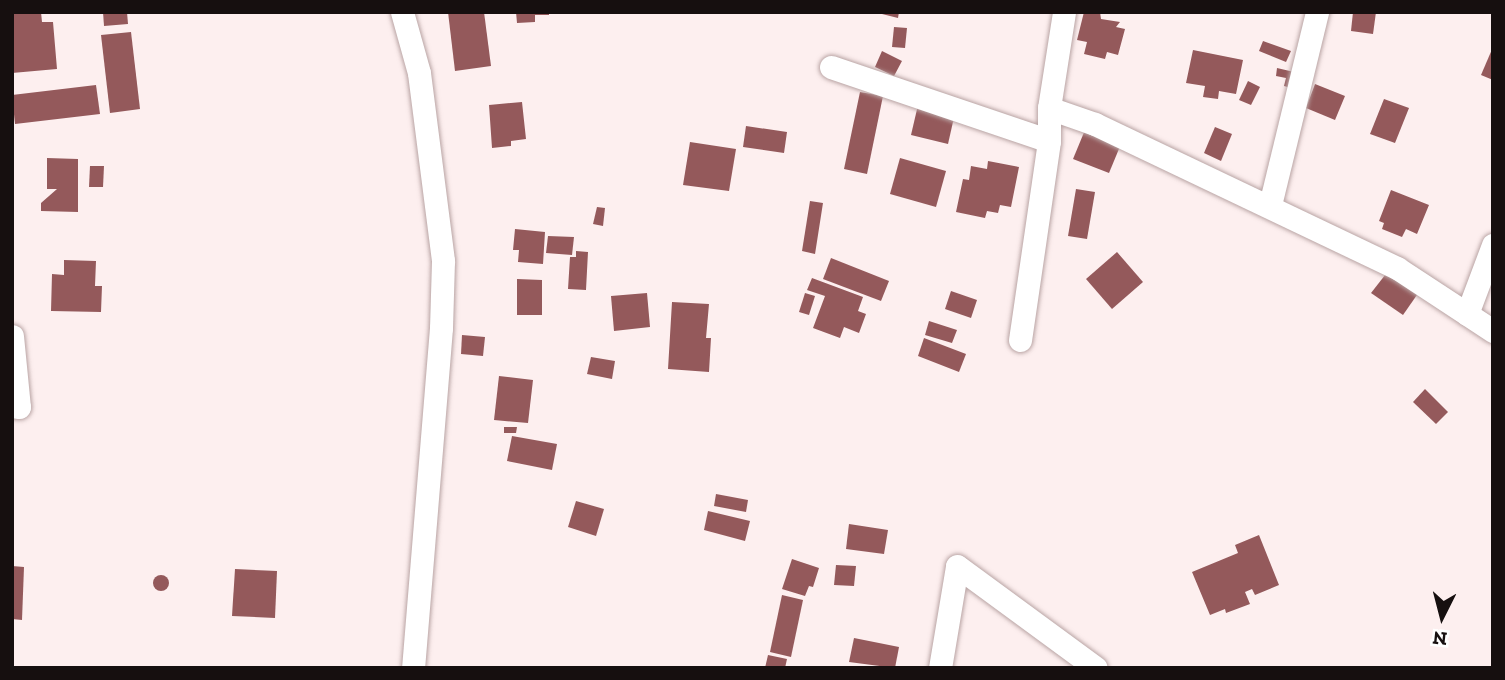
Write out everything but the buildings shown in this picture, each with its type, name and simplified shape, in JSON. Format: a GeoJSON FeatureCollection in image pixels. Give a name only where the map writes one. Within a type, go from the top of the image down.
{"type":"FeatureCollection","features":[{"type":"Feature","properties":{"kind":"street"},"geometry":{"type":"LineString","coordinates":[[402,12],[419,73],[443,261],[442,328],[413,668]]}},
{"type":"Feature","properties":{"kind":"street"},"geometry":{"type":"LineString","coordinates":[[1020,340],[1049,141],[1049,108],[1064,12]]}},
{"type":"Feature","properties":{"kind":"street"},"geometry":{"type":"LineString","coordinates":[[1270,205],[1317,12]]}},
{"type":"Feature","properties":{"kind":"street"},"geometry":{"type":"LineString","coordinates":[[831,67],[1049,141]]}},
{"type":"Feature","properties":{"kind":"street"},"geometry":{"type":"LineString","coordinates":[[1049,108],[1095,124],[1270,205],[1397,268],[1493,331]]}},
{"type":"Feature","properties":{"kind":"street"},"geometry":{"type":"LineString","coordinates":[[1466,314],[1493,245]]}},
{"type":"Feature","properties":{"kind":"street"},"geometry":{"type":"LineString","coordinates":[[12,336],[19,407],[12,406]]}},
{"type":"Feature","properties":{"kind":"street"},"geometry":{"type":"LineString","coordinates":[[940,668],[957,566],[1097,668]]}}]}
